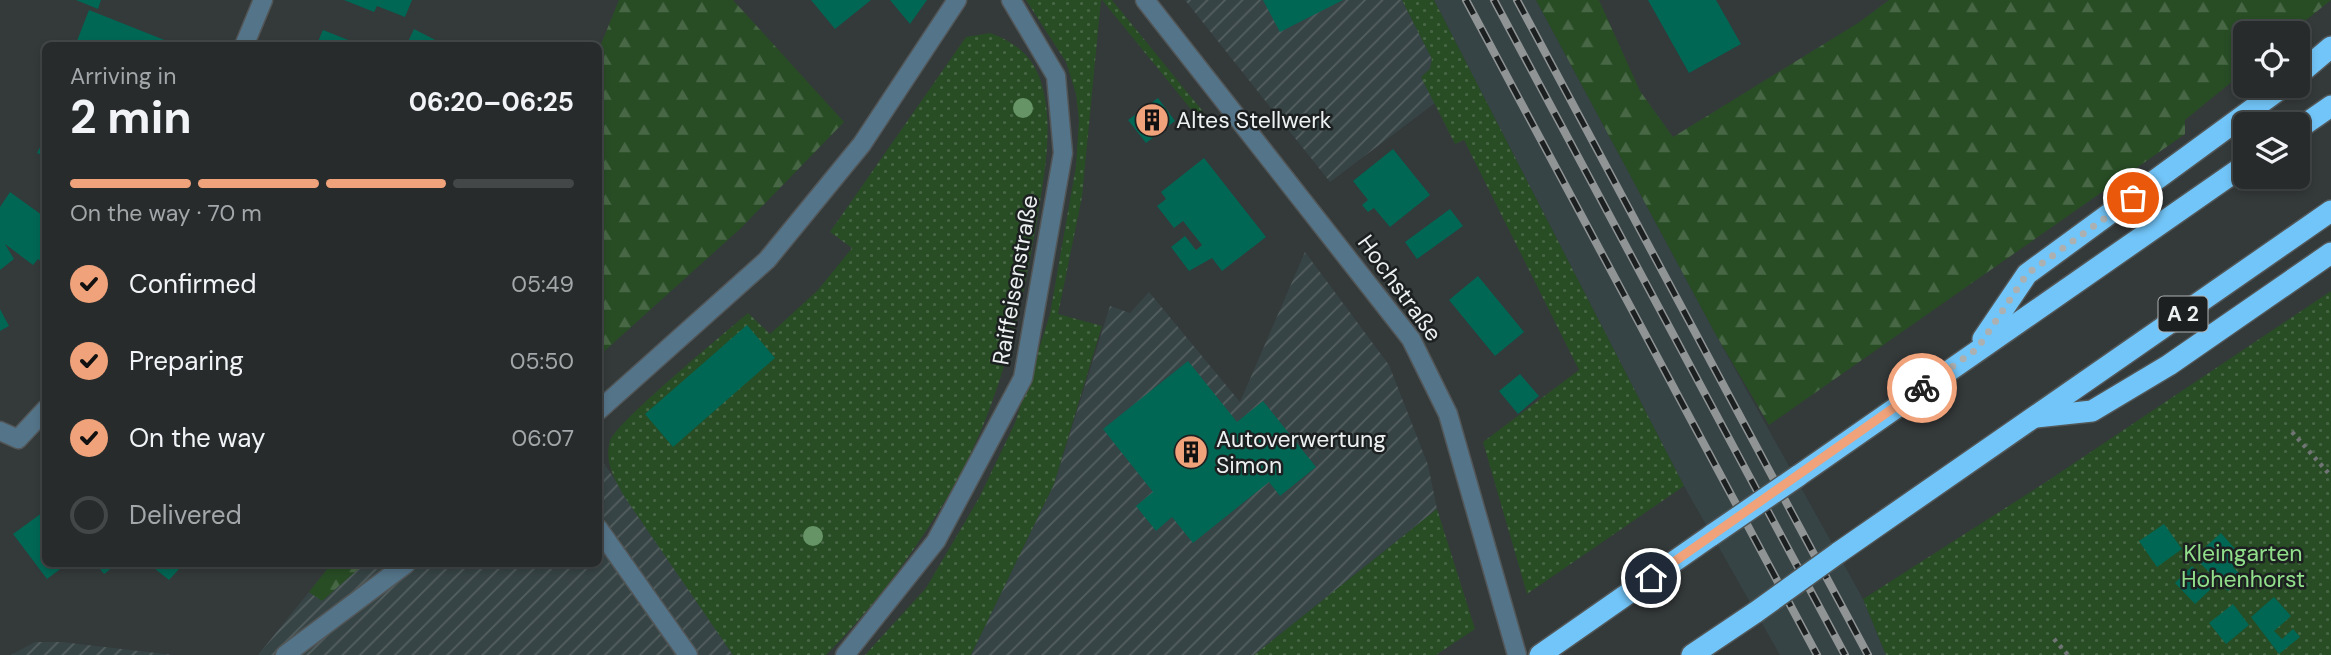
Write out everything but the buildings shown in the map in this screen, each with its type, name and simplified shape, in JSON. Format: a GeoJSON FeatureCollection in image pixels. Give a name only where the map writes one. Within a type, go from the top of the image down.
{"type":"FeatureCollection","features":[{"type":"Feature","properties":{"kind":"highway"},"geometry":{"type":"LineString","coordinates":[[2310,65],[2331,47]]}},
{"type":"Feature","properties":{"kind":"highway"},"geometry":{"type":"LineString","coordinates":[[1977,349],[2027,274],[2268,98]]}},
{"type":"Feature","properties":{"kind":"highway"},"geometry":{"type":"LineString","coordinates":[[2310,121],[2331,106]]}},
{"type":"Feature","properties":{"kind":"highway"},"geometry":{"type":"LineString","coordinates":[[1545,651],[2233,173]]}},
{"type":"Feature","properties":{"kind":"highway","name":"A 2"},"geometry":{"type":"LineString","coordinates":[[1692,655],[2331,211]]}},
{"type":"Feature","properties":{"kind":"highway"},"geometry":{"type":"LineString","coordinates":[[2034,417],[2092,411],[2168,365],[2331,253]]}},
{"type":"Feature","properties":{"kind":"street"},"geometry":{"type":"LineString","coordinates":[[246,42],[263,0]]}},
{"type":"Feature","properties":{"kind":"street"},"geometry":{"type":"LineString","coordinates":[[602,407],[767,260],[862,145],[957,0]]}},
{"type":"Feature","properties":{"kind":"street","name":"Raiffeisenstraße"},"geometry":{"type":"LineString","coordinates":[[845,655],[936,541],[1023,378],[1063,153],[1056,76],[1011,0]]}},
{"type":"Feature","properties":{"kind":"street","name":"Hochstraße"},"geometry":{"type":"LineString","coordinates":[[1145,0],[1411,338],[1448,414],[1517,655]]}},
{"type":"Feature","properties":{"kind":"street"},"geometry":{"type":"LineString","coordinates":[[0,431],[18,439],[42,414]]}},
{"type":"Feature","properties":{"kind":"street"},"geometry":{"type":"LineString","coordinates":[[602,534],[688,655]]}},
{"type":"Feature","properties":{"kind":"street"},"geometry":{"type":"LineString","coordinates":[[285,655],[402,567]]}},
{"type":"Feature","properties":{"kind":"path"},"geometry":{"type":"LineString","coordinates":[[2292,432],[2331,476]]}},
{"type":"Feature","properties":{"kind":"path"},"geometry":{"type":"LineString","coordinates":[[2054,639],[2068,655]]}},
{"type":"Feature","properties":{"kind":"shaded area"},"geometry":{"type":"Polygon","coordinates":[[[1185,0],[1402,0],[1432,59],[1430,69],[1421,77],[1435,103],[1330,182],[1185,0]]]}},
{"type":"Feature","properties":{"kind":"shaded area"},"geometry":{"type":"Polygon","coordinates":[[[1434,0],[1536,0],[1716,335],[1863,599],[1886,655],[1780,655],[1684,486],[1434,0]]]}},
{"type":"Feature","properties":{"kind":"shaded area"},"geometry":{"type":"Polygon","coordinates":[[[1305,252],[1389,365],[1428,465],[1437,509],[1254,655],[971,655],[1054,484],[1110,306],[1130,313],[1149,292],[1240,402],[1305,252]]]}},
{"type":"Feature","properties":{"kind":"shaded area"},"geometry":{"type":"Polygon","coordinates":[[[602,460],[733,655],[258,655],[309,592],[322,600],[360,567],[602,567],[602,460]]]}},
{"type":"Feature","properties":{"kind":"shaded area"},"geometry":{"type":"Polygon","coordinates":[[[35,642],[62,642],[173,655],[11,655],[35,642]]]}},
{"type":"Feature","properties":{"kind":"green space"},"geometry":{"type":"Polygon","coordinates":[[[619,0],[733,0],[844,122],[741,228],[602,353],[602,42],[619,0]]]}},
{"type":"Feature","properties":{"kind":"green space"},"geometry":{"type":"Polygon","coordinates":[[[1026,0],[1101,0],[1082,197],[1058,314],[1102,326],[1054,484],[971,655],[865,655],[926,588],[979,498],[1015,423],[1050,314],[1076,166],[1079,120],[1076,94],[1066,62],[1026,0]]]}},
{"type":"Feature","properties":{"kind":"green space"},"geometry":{"type":"Polygon","coordinates":[[[1102,0],[1112,0],[1205,114],[1199,119],[1102,0]]]}},
{"type":"Feature","properties":{"kind":"green space"},"geometry":{"type":"Polygon","coordinates":[[[1402,0],[1434,0],[1684,486],[1527,594],[1483,442],[1579,370],[1464,140],[1455,144],[1421,77],[1430,69],[1432,59],[1402,0]]]}},
{"type":"Feature","properties":{"kind":"green space"},"geometry":{"type":"Polygon","coordinates":[[[1536,0],[1599,0],[1640,91],[1673,137],[1858,23],[1889,0],[2331,0],[2305,21],[2233,21],[2233,81],[2185,120],[2185,134],[1769,425],[1716,335],[1536,0]]]}},
{"type":"Feature","properties":{"kind":"green space"},"geometry":{"type":"Polygon","coordinates":[[[990,33],[1022,51],[1038,73],[1045,98],[1048,131],[1043,181],[1025,286],[1007,357],[983,426],[951,491],[924,535],[878,597],[826,655],[733,655],[624,496],[609,463],[610,441],[616,431],[650,398],[748,313],[770,334],[818,290],[852,248],[830,232],[966,37],[990,33]]]}},
{"type":"Feature","properties":{"kind":"green space","name":"Kleingarten Hohenhorst"},"geometry":{"type":"Polygon","coordinates":[[[2331,291],[2331,655],[1886,655],[1863,599],[2046,482],[2331,291]]]}},
{"type":"Feature","properties":{"kind":"green space"},"geometry":{"type":"Polygon","coordinates":[[[1437,509],[1475,629],[1436,655],[1254,655],[1437,509]]]}},
{"type":"Feature","properties":{"kind":"green space"},"geometry":{"type":"Polygon","coordinates":[[[329,567],[361,567],[322,601],[309,592],[329,567]]]}},
{"type":"Feature","properties":{"kind":"railway"},"geometry":{"type":"LineString","coordinates":[[1466,0],[1817,655]]}},
{"type":"Feature","properties":{"kind":"railway"},"geometry":{"type":"LineString","coordinates":[[1494,0],[1845,655]]}},
{"type":"Feature","properties":{"kind":"railway"},"geometry":{"type":"LineString","coordinates":[[1517,0],[1868,655]]}},
{"type":"Feature","properties":{"kind":"way so far"},"geometry":{"type":"LineString","coordinates":[[1922,388],[1977,349],[2027,274],[2133,198]]}},
{"type":"Feature","properties":{"kind":"place","name":"Altes Stellwerk"},"geometry":{"type":"Point","coordinates":[1152,120]}},
{"type":"Feature","properties":{"kind":"place","name":"Autoverwertung Simon"},"geometry":{"type":"Point","coordinates":[1191,452]}},
{"type":"Feature","properties":{"kind":"route"},"geometry":{"type":"LineString","coordinates":[[1651,578],[1922,388]]}}]}
